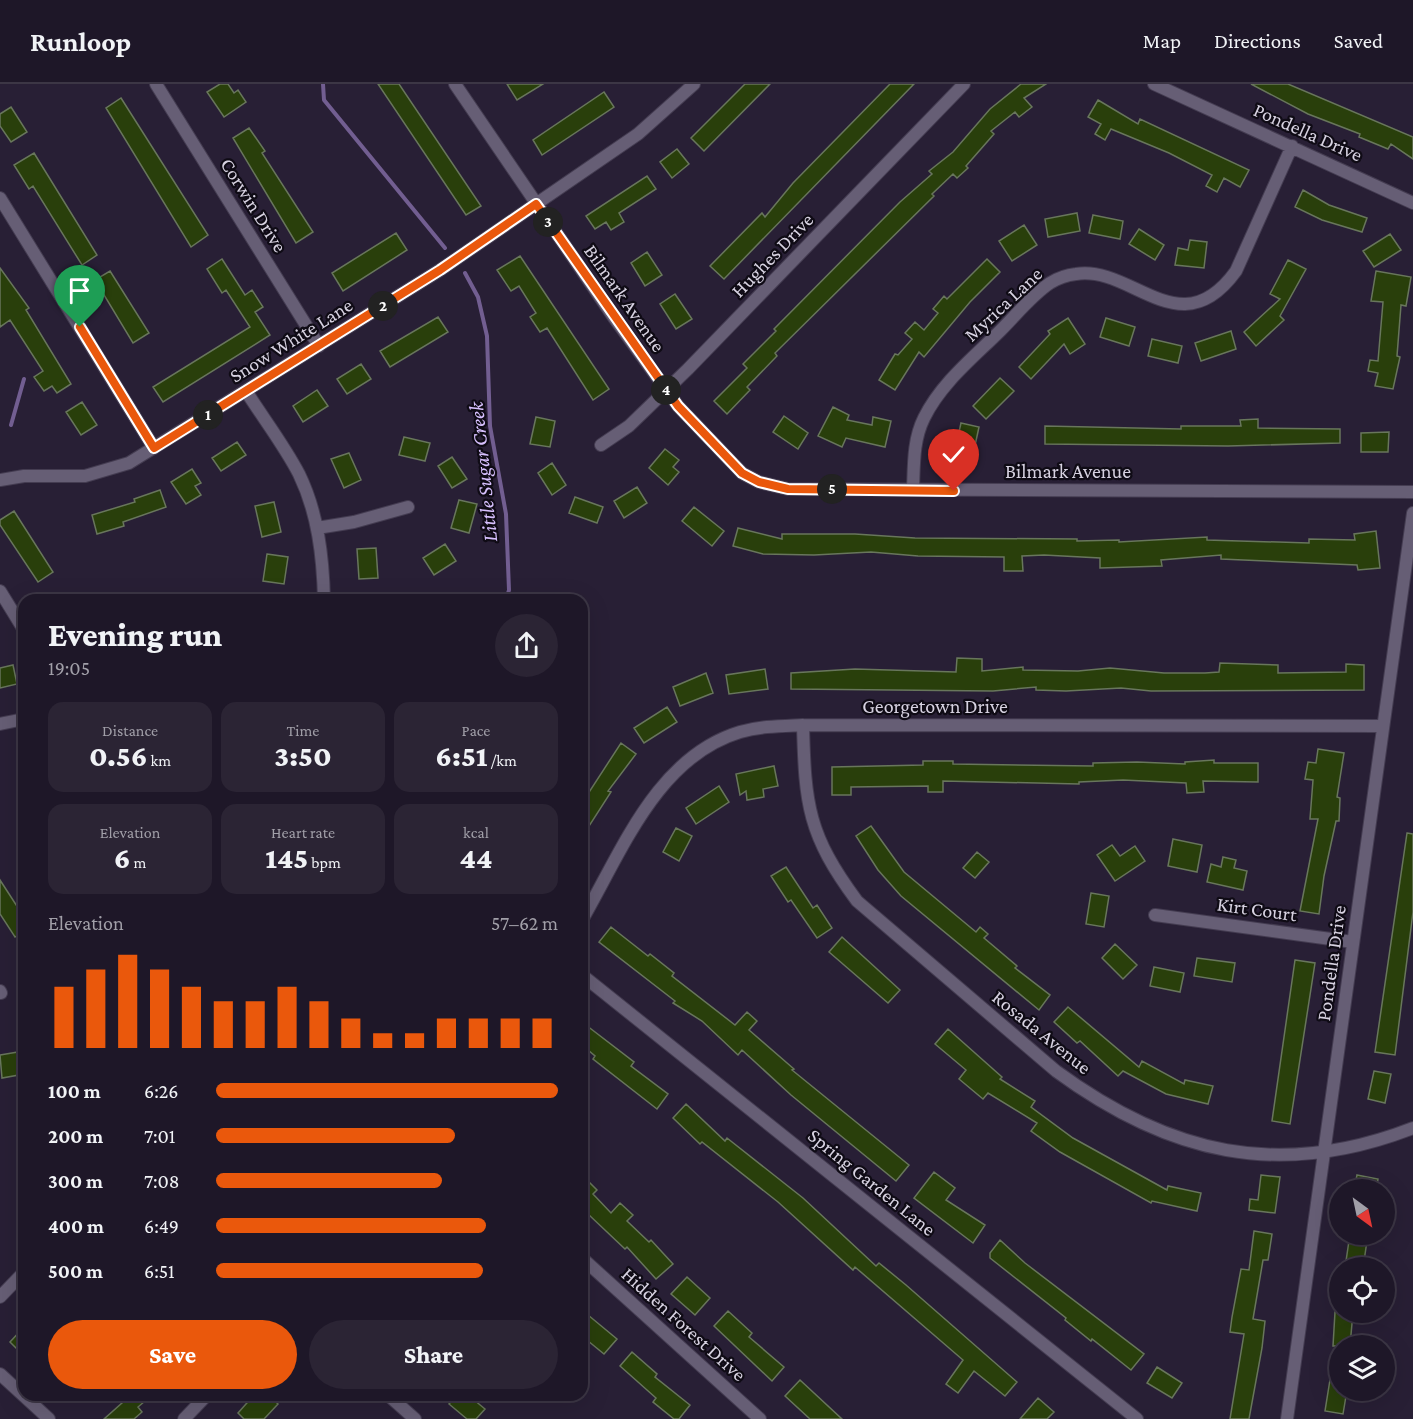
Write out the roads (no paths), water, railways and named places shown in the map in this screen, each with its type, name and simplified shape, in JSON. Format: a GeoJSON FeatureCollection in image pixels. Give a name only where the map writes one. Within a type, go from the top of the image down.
{"type":"FeatureCollection","features":[{"type":"Feature","properties":{"kind":"street","name":"Corwin Drive"},"geometry":{"type":"LineString","coordinates":[[156,84],[319,346]]}},
{"type":"Feature","properties":{"kind":"street","name":"Bilmark Avenue"},"geometry":{"type":"LineString","coordinates":[[455,84],[666,390],[730,462],[759,482],[788,489],[1413,492]]}},
{"type":"Feature","properties":{"kind":"street","name":"Snow White Lane"},"geometry":{"type":"LineString","coordinates":[[0,480],[24,476],[86,476],[108,472],[154,448],[440,270],[638,134],[694,84]]}},
{"type":"Feature","properties":{"kind":"street","name":"Hughes Drive"},"geometry":{"type":"LineString","coordinates":[[601,444],[629,426],[666,390],[964,84]]}},
{"type":"Feature","properties":{"kind":"street","name":"Pondella Drive"},"geometry":{"type":"LineString","coordinates":[[1154,84],[1413,203]]}},
{"type":"Feature","properties":{"kind":"street","name":"Myrica Lane"},"geometry":{"type":"LineString","coordinates":[[913,489],[916,440],[931,404],[946,385],[1037,292],[1058,278],[1083,273],[1100,275],[1166,302],[1181,303],[1209,297],[1222,288],[1236,271],[1292,146]]}},
{"type":"Feature","properties":{"kind":"street"},"geometry":{"type":"LineString","coordinates":[[0,198],[154,448]]}},
{"type":"Feature","properties":{"kind":"street"},"geometry":{"type":"LineString","coordinates":[[246,391],[298,473],[317,528],[324,566],[324,594]]}},
{"type":"Feature","properties":{"kind":"street"},"geometry":{"type":"LineString","coordinates":[[317,528],[354,522],[408,507]]}},
{"type":"Feature","properties":{"kind":"street","name":"Pondella Drive"},"geometry":{"type":"LineString","coordinates":[[1287,1419],[1413,513]]}},
{"type":"Feature","properties":{"kind":"street"},"geometry":{"type":"LineString","coordinates":[[0,591],[18,620]]}},
{"type":"Feature","properties":{"kind":"street"},"geometry":{"type":"LineString","coordinates":[[0,724],[18,720]]}},
{"type":"Feature","properties":{"kind":"street","name":"Georgetown Drive"},"geometry":{"type":"LineString","coordinates":[[588,909],[652,797],[685,761],[716,741],[739,732],[764,727],[803,725],[1383,726]]}},
{"type":"Feature","properties":{"kind":"street","name":"Rosada Avenue"},"geometry":{"type":"LineString","coordinates":[[803,725],[805,782],[809,808],[819,842],[838,875],[857,901],[1056,1071],[1089,1095],[1134,1121],[1177,1138],[1239,1152],[1277,1155],[1324,1153],[1380,1140],[1413,1128]]}},
{"type":"Feature","properties":{"kind":"street","name":"Kirt Court"},"geometry":{"type":"LineString","coordinates":[[1155,915],[1353,942]]}},
{"type":"Feature","properties":{"kind":"street","name":"Spring Garden Lane"},"geometry":{"type":"LineString","coordinates":[[588,980],[1137,1419]]}},
{"type":"Feature","properties":{"kind":"street","name":"Hidden Forest Drive"},"geometry":{"type":"LineString","coordinates":[[588,1263],[760,1419]]}},
{"type":"Feature","properties":{"kind":"street"},"geometry":{"type":"LineString","coordinates":[[0,1298],[18,1278]]}},
{"type":"Feature","properties":{"kind":"street"},"geometry":{"type":"LineString","coordinates":[[0,1374],[18,1391]]}},
{"type":"Feature","properties":{"kind":"street"},"geometry":{"type":"LineString","coordinates":[[29,1401],[49,1419]]}},
{"type":"Feature","properties":{"kind":"street"},"geometry":{"type":"LineString","coordinates":[[184,1419],[201,1401]]}},
{"type":"Feature","properties":{"kind":"street"},"geometry":{"type":"LineString","coordinates":[[395,1401],[415,1419]]}},
{"type":"Feature","properties":{"kind":"waterway","name":"Little Sugar Creek"},"geometry":{"type":"LineString","coordinates":[[323,84],[324,100],[445,248]]}},
{"type":"Feature","properties":{"kind":"waterway","name":"Little Sugar Creek"},"geometry":{"type":"LineString","coordinates":[[465,273],[478,297],[487,336],[490,426],[506,514],[508,594]]}},
{"type":"Feature","properties":{"kind":"waterway"},"geometry":{"type":"LineString","coordinates":[[11,425],[24,379]]}}]}
